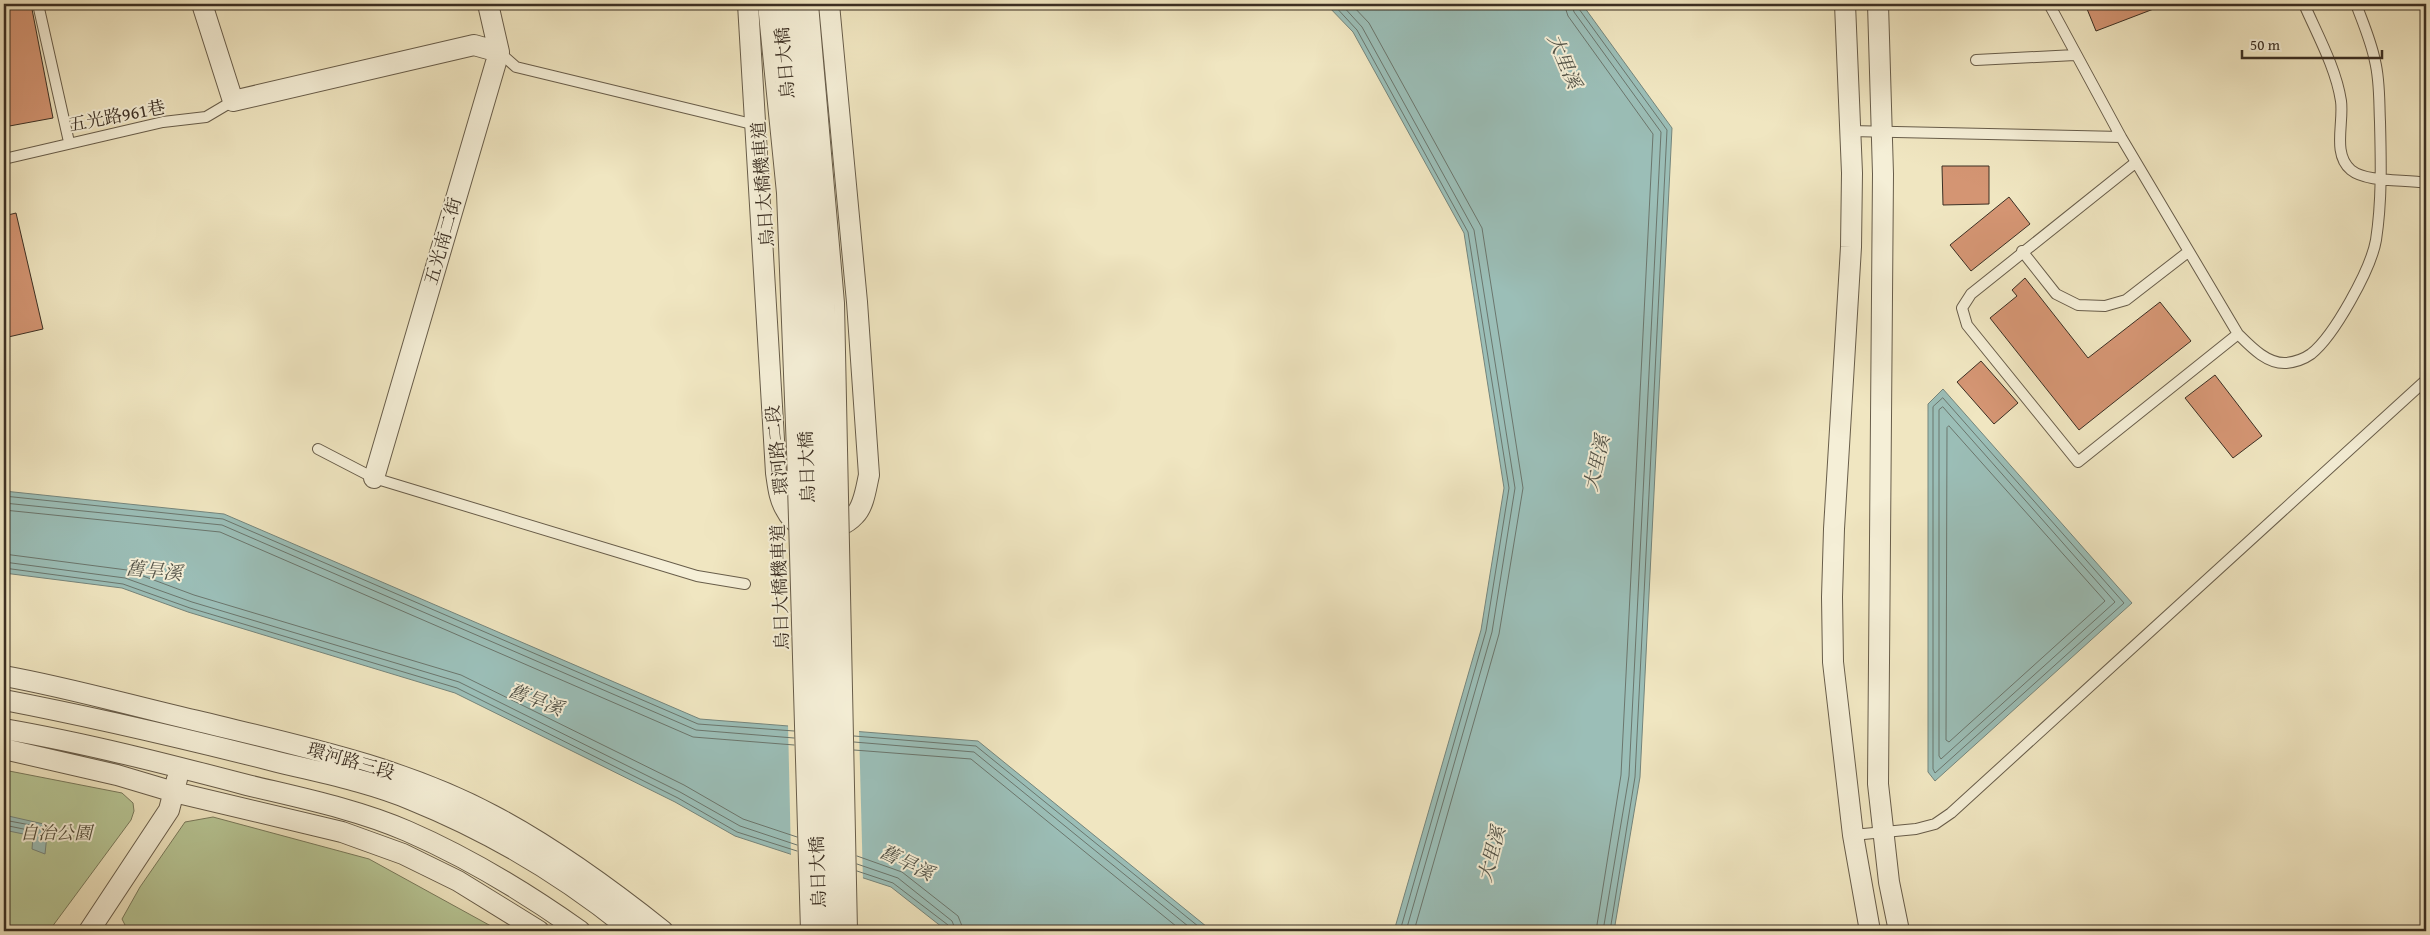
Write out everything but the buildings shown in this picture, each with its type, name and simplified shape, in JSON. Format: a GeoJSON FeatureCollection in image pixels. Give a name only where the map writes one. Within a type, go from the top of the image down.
{"type":"FeatureCollection","features":[{"type":"Feature","properties":{"kind":"street"},"geometry":{"type":"LineString","coordinates":[[202,4],[233,101],[474,45],[499,52]]}},
{"type":"Feature","properties":{"kind":"street","name":"五光南二街"},"geometry":{"type":"LineString","coordinates":[[374,478],[499,52],[488,4]]}},
{"type":"Feature","properties":{"kind":"street","name":"環河路二段"},"geometry":{"type":"LineString","coordinates":[[748,4],[776,473],[780,496],[786,512],[802,526],[823,531],[842,525],[856,515],[864,496],[869,475],[857,302],[829,4]]}},
{"type":"Feature","properties":{"kind":"street","name":"烏日大橋"},"geometry":{"type":"LineString","coordinates":[[778,4],[796,192],[813,303],[839,931]]}},
{"type":"Feature","properties":{"kind":"street","name":"烏日大橋"},"geometry":{"type":"LineString","coordinates":[[799,4],[817,191],[813,303],[819,931]]}},
{"type":"Feature","properties":{"kind":"street"},"geometry":{"type":"LineString","coordinates":[[1845,4],[1850,131],[1851,247],[1832,597],[1833,662],[1853,835],[1870,931]]}},
{"type":"Feature","properties":{"kind":"street"},"geometry":{"type":"LineString","coordinates":[[1878,4],[1883,132],[1878,784],[1889,882],[1899,931]]}},
{"type":"Feature","properties":{"kind":"street","name":"環河路三段"},"geometry":{"type":"LineString","coordinates":[[4,676],[56,686],[354,760],[418,781],[492,814],[562,856],[663,931]]}},
{"type":"Feature","properties":{"kind":"street","name":"環河路三段"},"geometry":{"type":"LineString","coordinates":[[4,700],[186,740],[352,781],[411,799],[485,834],[552,872],[632,931]]}},
{"type":"Feature","properties":{"kind":"street"},"geometry":{"type":"LineString","coordinates":[[89,931],[169,810],[191,720]]}},
{"type":"Feature","properties":{"kind":"street"},"geometry":{"type":"LineString","coordinates":[[4,729],[180,768],[348,810],[405,830],[469,860],[540,902],[580,931]]}},
{"type":"Feature","properties":{"kind":"street"},"geometry":{"type":"LineString","coordinates":[[4,749],[131,778],[174,792],[342,832],[404,854],[458,881],[539,931]]}},
{"type":"Feature","properties":{"kind":"lane"},"geometry":{"type":"LineString","coordinates":[[38,4],[69,142]]}},
{"type":"Feature","properties":{"kind":"lane","name":"烏日大橋機車道"},"geometry":{"type":"LineString","coordinates":[[763,4],[782,194],[813,303],[852,931]]}},
{"type":"Feature","properties":{"kind":"lane","name":"烏日大橋機車道"},"geometry":{"type":"LineString","coordinates":[[806,931],[813,303],[813,4]]}},
{"type":"Feature","properties":{"kind":"lane"},"geometry":{"type":"LineString","coordinates":[[1973,4],[1982,4]]}},
{"type":"Feature","properties":{"kind":"lane"},"geometry":{"type":"LineString","coordinates":[[2049,4],[2135,163],[2238,334],[2252,348],[2268,359],[2284,363],[2299,360],[2310,354],[2322,342],[2366,272],[2376,241],[2381,179],[2376,63],[2356,4]]}},
{"type":"Feature","properties":{"kind":"lane"},"geometry":{"type":"LineString","coordinates":[[2304,4],[2341,99],[2343,121],[2340,144],[2343,158],[2352,170],[2366,178],[2426,182]]}},
{"type":"Feature","properties":{"kind":"lane"},"geometry":{"type":"LineString","coordinates":[[499,52],[516,67],[756,126]]}},
{"type":"Feature","properties":{"kind":"lane"},"geometry":{"type":"LineString","coordinates":[[1976,60],[2075,55]]}},
{"type":"Feature","properties":{"kind":"lane","name":"五光路961巷"},"geometry":{"type":"LineString","coordinates":[[4,159],[69,142],[163,122],[206,117],[233,101]]}},
{"type":"Feature","properties":{"kind":"lane"},"geometry":{"type":"LineString","coordinates":[[1850,131],[2121,137]]}},
{"type":"Feature","properties":{"kind":"lane"},"geometry":{"type":"LineString","coordinates":[[2135,163],[2022,251],[1971,294],[1962,308],[1967,325],[2078,462],[2238,334]]}},
{"type":"Feature","properties":{"kind":"lane"},"geometry":{"type":"LineString","coordinates":[[2022,251],[2056,294],[2078,305],[2105,306],[2126,300],[2188,252]]}},
{"type":"Feature","properties":{"kind":"lane"},"geometry":{"type":"LineString","coordinates":[[1853,835],[1916,829],[1935,824],[1951,812],[2426,380]]}},
{"type":"Feature","properties":{"kind":"lane"},"geometry":{"type":"LineString","coordinates":[[318,449],[374,478],[697,576],[745,584]]}},
{"type":"Feature","properties":{"kind":"green space","name":"自治公園"},"geometry":{"type":"Polygon","coordinates":[[[4,770],[122,793],[133,803],[134,811],[131,820],[49,931],[4,931],[4,770]]]}},
{"type":"Feature","properties":{"kind":"green space"},"geometry":{"type":"Polygon","coordinates":[[[213,817],[369,859],[500,931],[128,931],[122,919],[140,887],[185,822],[213,817]]]}},
{"type":"Feature","properties":{"kind":"water","name":"大里溪"},"geometry":{"type":"Polygon","coordinates":[[[1326,4],[1582,4],[1672,128],[1640,777],[1614,931],[1394,931],[1481,630],[1504,488],[1464,233],[1353,32],[1326,4]]]}},
{"type":"Feature","properties":{"kind":"water"},"geometry":{"type":"Polygon","coordinates":[[[1943,389],[2132,603],[1935,781],[1928,772],[1928,404],[1943,389]]]}},
{"type":"Feature","properties":{"kind":"water","name":"舊旱溪"},"geometry":{"type":"Polygon","coordinates":[[[4,491],[224,514],[700,719],[978,741],[1212,931],[947,931],[891,887],[735,836],[675,802],[455,693],[188,612],[122,588],[4,573],[4,491]]]}},
{"type":"Feature","properties":{"kind":"water"},"geometry":{"type":"Polygon","coordinates":[[[4,815],[48,825],[45,854],[32,849],[33,836],[4,830],[4,815]]]}},
{"type":"Feature","properties":{"kind":"pier"},"geometry":{"type":"Polygon","coordinates":[[[788,723],[859,729],[863,881],[791,857],[788,723]]]}}]}
